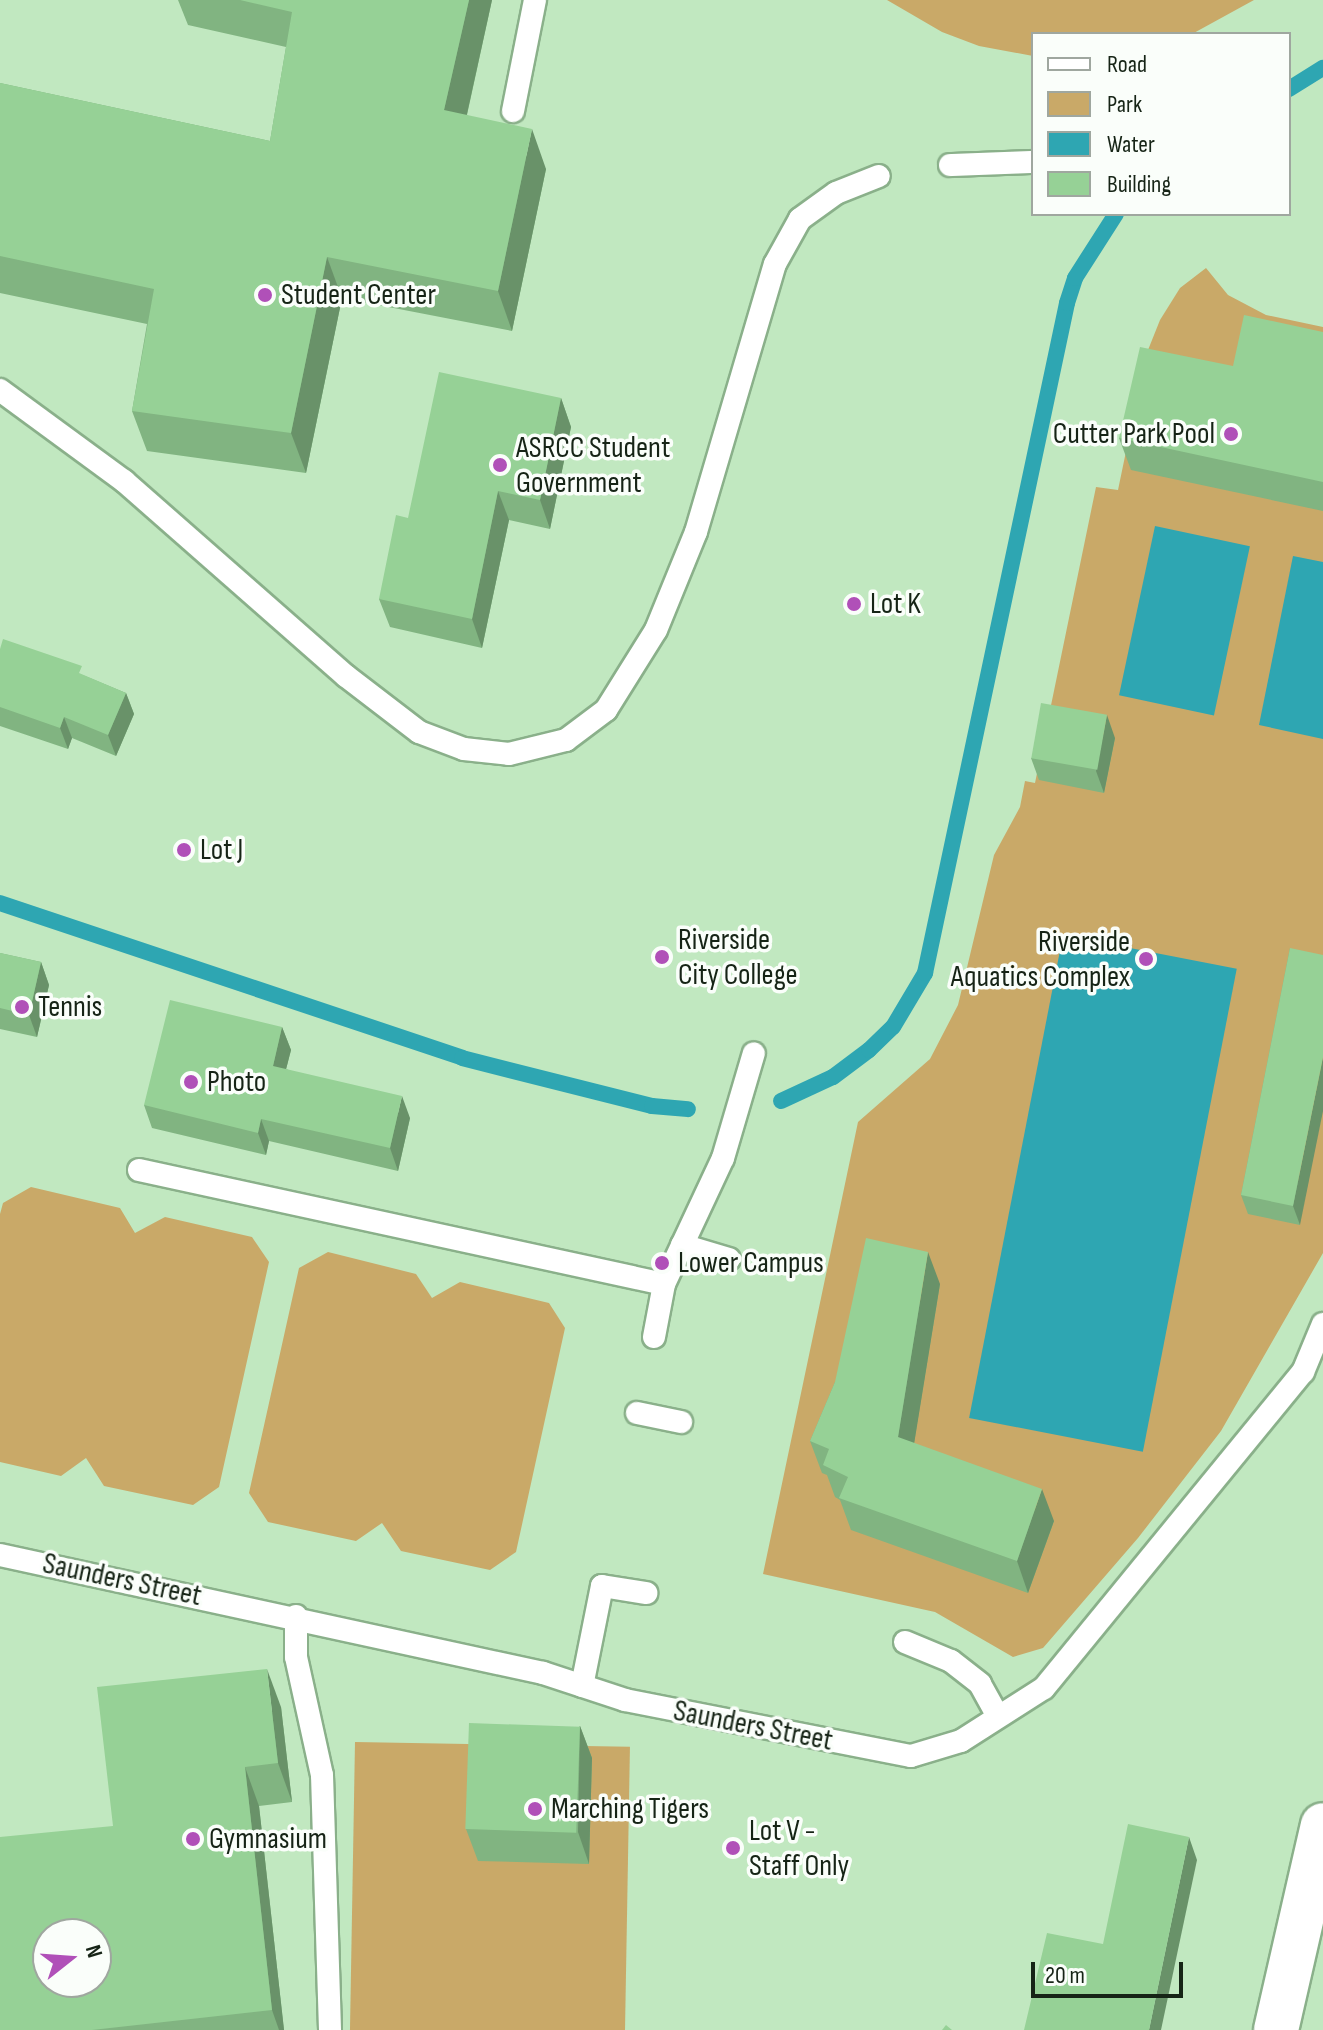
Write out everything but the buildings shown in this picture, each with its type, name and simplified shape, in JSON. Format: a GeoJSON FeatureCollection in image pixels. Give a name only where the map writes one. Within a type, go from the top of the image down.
{"type":"FeatureCollection","features":[{"type":"Feature","properties":{"kind":"street"},"geometry":{"type":"LineString","coordinates":[[1276,2030],[1323,1825]]}},
{"type":"Feature","properties":{"kind":"lane"},"geometry":{"type":"LineString","coordinates":[[513,111],[535,0]]}},
{"type":"Feature","properties":{"kind":"lane"},"geometry":{"type":"LineString","coordinates":[[950,165],[1031,162]]}},
{"type":"Feature","properties":{"kind":"lane"},"geometry":{"type":"LineString","coordinates":[[0,390],[124,481],[346,676],[419,732],[464,749],[509,754],[538,747],[566,740],[606,710],[656,630],[696,532],[775,264],[800,219],[836,193],[879,176]]}},
{"type":"Feature","properties":{"kind":"lane"},"geometry":{"type":"LineString","coordinates":[[654,1337],[664,1284],[723,1158],[754,1053]]}},
{"type":"Feature","properties":{"kind":"lane"},"geometry":{"type":"LineString","coordinates":[[139,1170],[664,1284]]}},
{"type":"Feature","properties":{"kind":"lane"},"geometry":{"type":"LineString","coordinates":[[682,1245],[729,1259]]}},
{"type":"Feature","properties":{"kind":"lane","name":"Saunders Street"},"geometry":{"type":"LineString","coordinates":[[0,1555],[296,1616],[742,1726],[911,1756],[961,1741],[1044,1688],[1303,1372],[1323,1324]]}},
{"type":"Feature","properties":{"kind":"lane"},"geometry":{"type":"LineString","coordinates":[[637,1413],[681,1422]]}},
{"type":"Feature","properties":{"kind":"lane"},"geometry":{"type":"LineString","coordinates":[[582,1686],[602,1586],[646,1593]]}},
{"type":"Feature","properties":{"kind":"lane"},"geometry":{"type":"LineString","coordinates":[[296,1616],[296,1657],[322,1775],[330,2030]]}},
{"type":"Feature","properties":{"kind":"lane"},"geometry":{"type":"LineString","coordinates":[[905,1642],[951,1661],[980,1684],[998,1716]]}},
{"type":"Feature","properties":{"kind":"green space"},"geometry":{"type":"Polygon","coordinates":[[[887,0],[1254,0],[1196,32],[1031,32],[1031,56],[979,46],[942,32],[887,0]]]}},
{"type":"Feature","properties":{"kind":"green space","name":"Riverside Aquatics Complex"},"geometry":{"type":"Polygon","coordinates":[[[1206,268],[1228,295],[1266,315],[1323,327],[1323,1253],[1221,1431],[1138,1538],[1043,1648],[1013,1657],[935,1612],[763,1574],[858,1122],[930,1059],[958,1005],[994,855],[1020,807],[1025,781],[1035,783],[1096,487],[1118,490],[1146,355],[1160,320],[1180,288],[1206,268]]]}},
{"type":"Feature","properties":{"kind":"green space"},"geometry":{"type":"Polygon","coordinates":[[[31,1187],[120,1208],[135,1233],[165,1217],[252,1237],[269,1262],[219,1487],[193,1505],[104,1486],[86,1458],[61,1476],[0,1462],[0,1214],[3,1203],[31,1187]]]}},
{"type":"Feature","properties":{"kind":"green space"},"geometry":{"type":"Polygon","coordinates":[[[328,1252],[416,1274],[432,1298],[460,1282],[549,1303],[565,1328],[516,1552],[490,1570],[401,1551],[382,1523],[356,1541],[268,1522],[249,1493],[299,1268],[328,1252]]]}},
{"type":"Feature","properties":{"kind":"green space"},"geometry":{"type":"Polygon","coordinates":[[[355,1742],[630,1747],[625,2030],[350,2030],[355,1742]]]}},
{"type":"Feature","properties":{"kind":"water"},"geometry":{"type":"Polygon","coordinates":[[[1155,526],[1250,546],[1214,715],[1119,695],[1155,526]]]}},
{"type":"Feature","properties":{"kind":"water"},"geometry":{"type":"Polygon","coordinates":[[[1293,556],[1323,562],[1323,739],[1259,725],[1293,556]]]}},
{"type":"Feature","properties":{"kind":"water"},"geometry":{"type":"Polygon","coordinates":[[[1063,935],[1237,969],[1143,1452],[969,1418],[1063,935]]]}},
{"type":"Feature","properties":{"kind":"waterway"},"geometry":{"type":"LineString","coordinates":[[1291,88],[1323,68]]}},
{"type":"Feature","properties":{"kind":"waterway"},"geometry":{"type":"LineString","coordinates":[[781,1101],[833,1077],[869,1050],[893,1027],[925,973],[1067,303],[1075,278],[1115,216]]}},
{"type":"Feature","properties":{"kind":"waterway"},"geometry":{"type":"LineString","coordinates":[[0,903],[462,1058],[652,1106],[688,1109]]}},
{"type":"Feature","properties":{"kind":"place","name":"Student Center"},"geometry":{"type":"Point","coordinates":[265,295]}},
{"type":"Feature","properties":{"kind":"place","name":"Cutter Park Pool"},"geometry":{"type":"Point","coordinates":[1231,434]}},
{"type":"Feature","properties":{"kind":"place","name":"ASRCC Student Government"},"geometry":{"type":"Point","coordinates":[500,465]}},
{"type":"Feature","properties":{"kind":"place","name":"Lot K"},"geometry":{"type":"Point","coordinates":[854,604]}},
{"type":"Feature","properties":{"kind":"place","name":"Lot J"},"geometry":{"type":"Point","coordinates":[184,850]}},
{"type":"Feature","properties":{"kind":"place","name":"Riverside City College"},"geometry":{"type":"Point","coordinates":[662,957]}},
{"type":"Feature","properties":{"kind":"place","name":"Riverside Aquatics Complex"},"geometry":{"type":"Point","coordinates":[1146,959]}},
{"type":"Feature","properties":{"kind":"place","name":"Tennis"},"geometry":{"type":"Point","coordinates":[22,1007]}},
{"type":"Feature","properties":{"kind":"place","name":"Photo"},"geometry":{"type":"Point","coordinates":[191,1082]}},
{"type":"Feature","properties":{"kind":"place","name":"Lower Campus"},"geometry":{"type":"Point","coordinates":[662,1263]}},
{"type":"Feature","properties":{"kind":"place","name":"Marching Tigers"},"geometry":{"type":"Point","coordinates":[535,1809]}},
{"type":"Feature","properties":{"kind":"place","name":"Gymnasium"},"geometry":{"type":"Point","coordinates":[193,1839]}},
{"type":"Feature","properties":{"kind":"place","name":"Lot V - Staff Only"},"geometry":{"type":"Point","coordinates":[733,1848]}}]}
